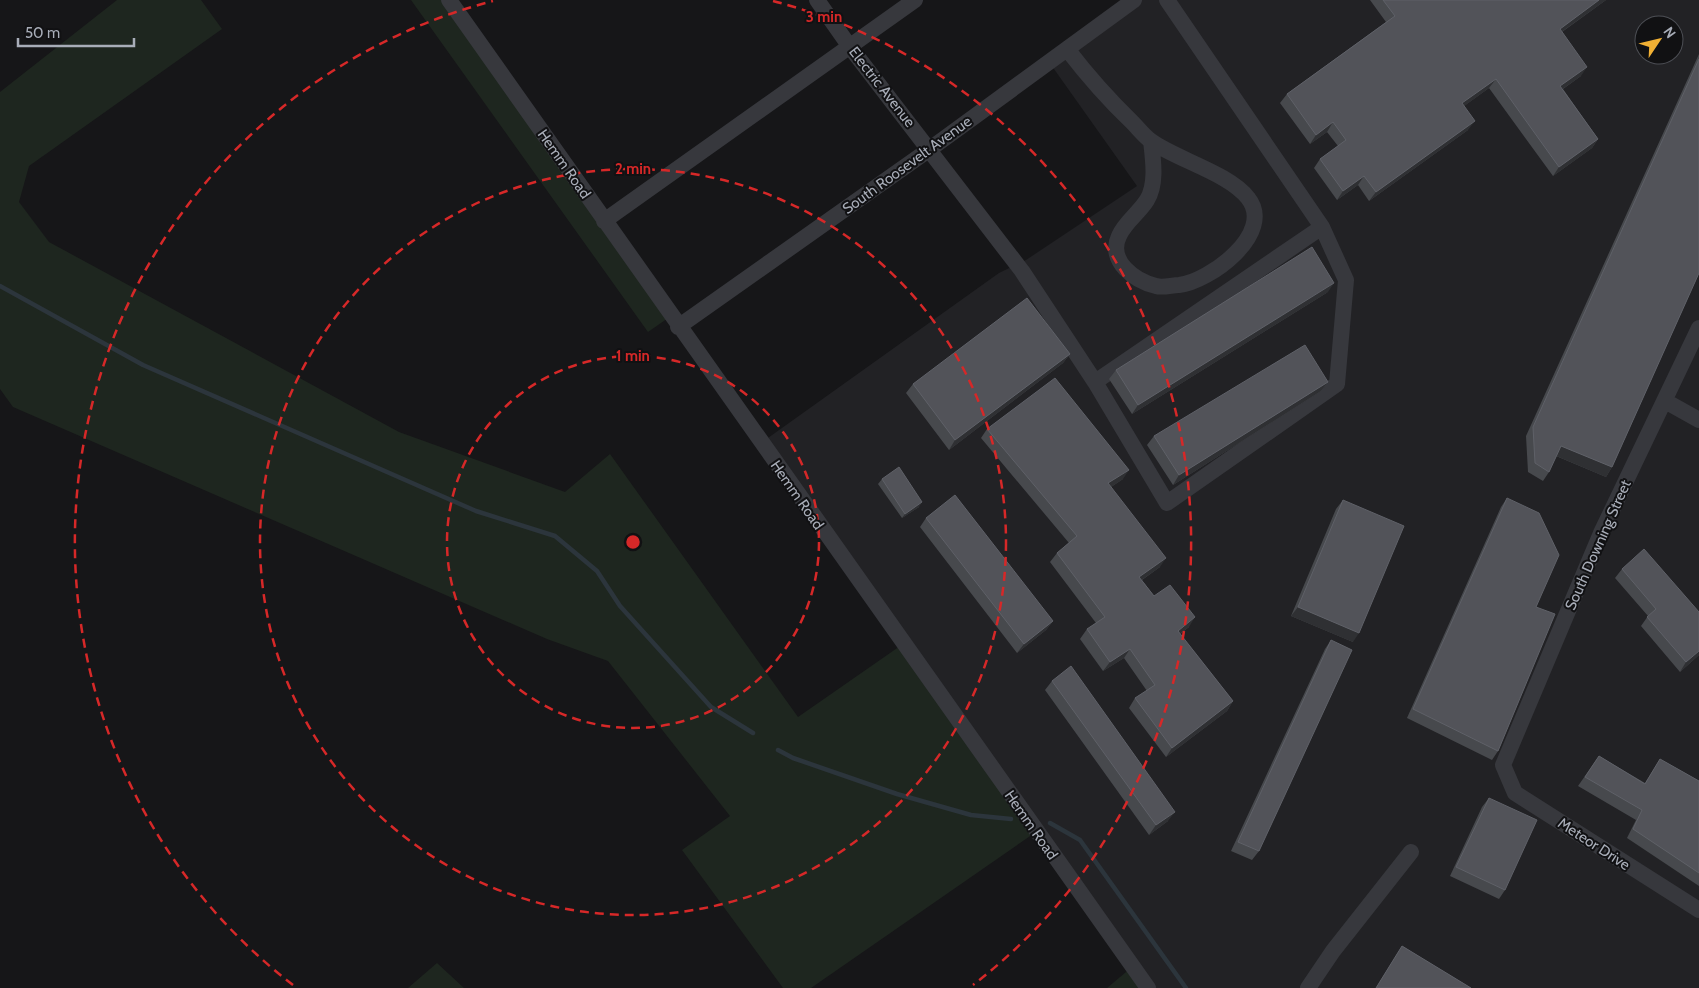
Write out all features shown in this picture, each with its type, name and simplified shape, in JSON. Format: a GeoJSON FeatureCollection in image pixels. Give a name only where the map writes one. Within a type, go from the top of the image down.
{"type":"FeatureCollection","features":[{"type":"Feature","properties":{"kind":"street","name":"Hemm Road"},"geometry":{"type":"LineString","coordinates":[[449,0],[678,327],[1148,988]]}},
{"type":"Feature","properties":{"kind":"street","name":"Electric Avenue"},"geometry":{"type":"LineString","coordinates":[[817,0],[850,47],[1022,271],[1095,382],[1167,503],[1338,384],[1346,280],[1322,227]]}},
{"type":"Feature","properties":{"kind":"street"},"geometry":{"type":"LineString","coordinates":[[604,221],[915,0]]}},
{"type":"Feature","properties":{"kind":"street"},"geometry":{"type":"LineString","coordinates":[[1095,382],[1322,227],[1167,0]]}},
{"type":"Feature","properties":{"kind":"street","name":"South Roosevelt Avenue"},"geometry":{"type":"LineString","coordinates":[[678,327],[930,149],[1131,1]]}},
{"type":"Feature","properties":{"kind":"street"},"geometry":{"type":"LineString","coordinates":[[1067,49],[1094,83],[1151,141],[1191,160],[1234,186],[1249,198],[1253,211],[1253,230],[1247,241],[1211,272],[1191,284],[1158,287],[1139,279],[1123,268],[1116,250],[1118,236],[1147,200],[1154,173],[1151,141]]}},
{"type":"Feature","properties":{"kind":"street","name":"South Downing Street"},"geometry":{"type":"LineString","coordinates":[[1503,765],[1601,533],[1699,328]]}},
{"type":"Feature","properties":{"kind":"street"},"geometry":{"type":"LineString","coordinates":[[1665,401],[1699,420]]}},
{"type":"Feature","properties":{"kind":"street","name":"Meteor Drive"},"geometry":{"type":"LineString","coordinates":[[1503,765],[1515,793],[1699,910]]}},
{"type":"Feature","properties":{"kind":"street"},"geometry":{"type":"LineString","coordinates":[[1308,988],[1333,951],[1411,852]]}},
{"type":"Feature","properties":{"kind":"shaded area"},"geometry":{"type":"Polygon","coordinates":[[[117,0],[201,0],[222,29],[29,166],[19,202],[49,242],[399,432],[565,492],[610,454],[798,717],[903,644],[1036,832],[811,988],[783,988],[682,850],[730,816],[608,661],[547,639],[13,407],[0,389],[0,92],[117,0]]]}},
{"type":"Feature","properties":{"kind":"shaded area"},"geometry":{"type":"Polygon","coordinates":[[[411,0],[449,0],[671,316],[648,332],[411,0]]]}},
{"type":"Feature","properties":{"kind":"shaded area"},"geometry":{"type":"Polygon","coordinates":[[[1134,0],[1699,0],[1699,988],[1149,988],[761,443],[999,273],[1026,260],[1137,186],[1049,62],[1134,0]]]}},
{"type":"Feature","properties":{"kind":"shaded area"},"geometry":{"type":"Polygon","coordinates":[[[437,963],[464,988],[408,988],[437,963]]]}},
{"type":"Feature","properties":{"kind":"shaded area"},"geometry":{"type":"Polygon","coordinates":[[[1132,967],[1148,988],[1107,988],[1132,967]]]}},
{"type":"Feature","properties":{"kind":"building"},"geometry":{"type":"Polygon","coordinates":[[[1383,0],[1599,0],[1560,29],[1587,67],[1560,86],[1598,139],[1559,167],[1496,79],[1462,103],[1475,121],[1376,192],[1364,176],[1343,191],[1320,159],[1346,140],[1333,122],[1316,135],[1287,94],[1395,16],[1383,0]]]}},
{"type":"Feature","properties":{"kind":"building"},"geometry":{"type":"Polygon","coordinates":[[[1699,59],[1699,273],[1612,467],[1561,446],[1549,472],[1535,463],[1533,427],[1699,59]]]}},
{"type":"Feature","properties":{"kind":"building"},"geometry":{"type":"Polygon","coordinates":[[[1312,247],[1334,283],[1138,405],[1116,370],[1312,247]]]}},
{"type":"Feature","properties":{"kind":"building"},"geometry":{"type":"Polygon","coordinates":[[[1027,298],[1070,354],[955,440],[913,384],[1027,298]]]}},
{"type":"Feature","properties":{"kind":"building"},"geometry":{"type":"Polygon","coordinates":[[[1305,345],[1328,382],[1179,475],[1154,436],[1305,345]]]}},
{"type":"Feature","properties":{"kind":"building"},"geometry":{"type":"Polygon","coordinates":[[[1055,378],[1129,470],[1108,483],[1166,558],[1139,577],[1154,596],[1170,585],[1195,617],[1178,631],[1233,701],[1172,748],[1135,698],[1155,685],[1130,649],[1110,662],[1087,629],[1105,617],[1057,553],[1077,536],[987,429],[1055,378]]]}},
{"type":"Feature","properties":{"kind":"building"},"geometry":{"type":"Polygon","coordinates":[[[899,467],[922,502],[905,514],[882,479],[899,467]]]}},
{"type":"Feature","properties":{"kind":"building"},"geometry":{"type":"Polygon","coordinates":[[[955,495],[1053,621],[1024,644],[926,518],[955,495]]]}},
{"type":"Feature","properties":{"kind":"building"},"geometry":{"type":"Polygon","coordinates":[[[1507,498],[1539,513],[1559,555],[1536,607],[1555,614],[1498,751],[1413,709],[1507,498]]]}},
{"type":"Feature","properties":{"kind":"building"},"geometry":{"type":"Polygon","coordinates":[[[1343,500],[1404,526],[1359,633],[1298,607],[1343,500]]]}},
{"type":"Feature","properties":{"kind":"building"},"geometry":{"type":"Polygon","coordinates":[[[1644,549],[1699,612],[1699,651],[1686,662],[1647,617],[1656,609],[1622,569],[1644,549]]]}},
{"type":"Feature","properties":{"kind":"building"},"geometry":{"type":"Polygon","coordinates":[[[1331,640],[1352,650],[1259,851],[1238,842],[1331,640]]]}},
{"type":"Feature","properties":{"kind":"building"},"geometry":{"type":"Polygon","coordinates":[[[1071,666],[1175,812],[1156,825],[1052,681],[1071,666]]]}},
{"type":"Feature","properties":{"kind":"building"},"geometry":{"type":"Polygon","coordinates":[[[1599,756],[1645,784],[1660,759],[1699,781],[1699,873],[1633,829],[1642,810],[1585,777],[1599,756]]]}},
{"type":"Feature","properties":{"kind":"building"},"geometry":{"type":"Polygon","coordinates":[[[1489,798],[1537,820],[1505,890],[1456,867],[1489,798]]]}},
{"type":"Feature","properties":{"kind":"building"},"geometry":{"type":"Polygon","coordinates":[[[1402,946],[1471,988],[1376,988],[1402,946]]]}},
{"type":"Feature","properties":{"kind":"waterway"},"geometry":{"type":"LineString","coordinates":[[0,286],[143,365],[476,511],[555,536],[597,571],[620,606],[711,707],[753,733]]}},
{"type":"Feature","properties":{"kind":"waterway"},"geometry":{"type":"LineString","coordinates":[[778,750],[793,758],[897,794],[971,815],[1011,819]]}},
{"type":"Feature","properties":{"kind":"waterway"},"geometry":{"type":"LineString","coordinates":[[1050,823],[1080,840],[1186,988]]}}]}
